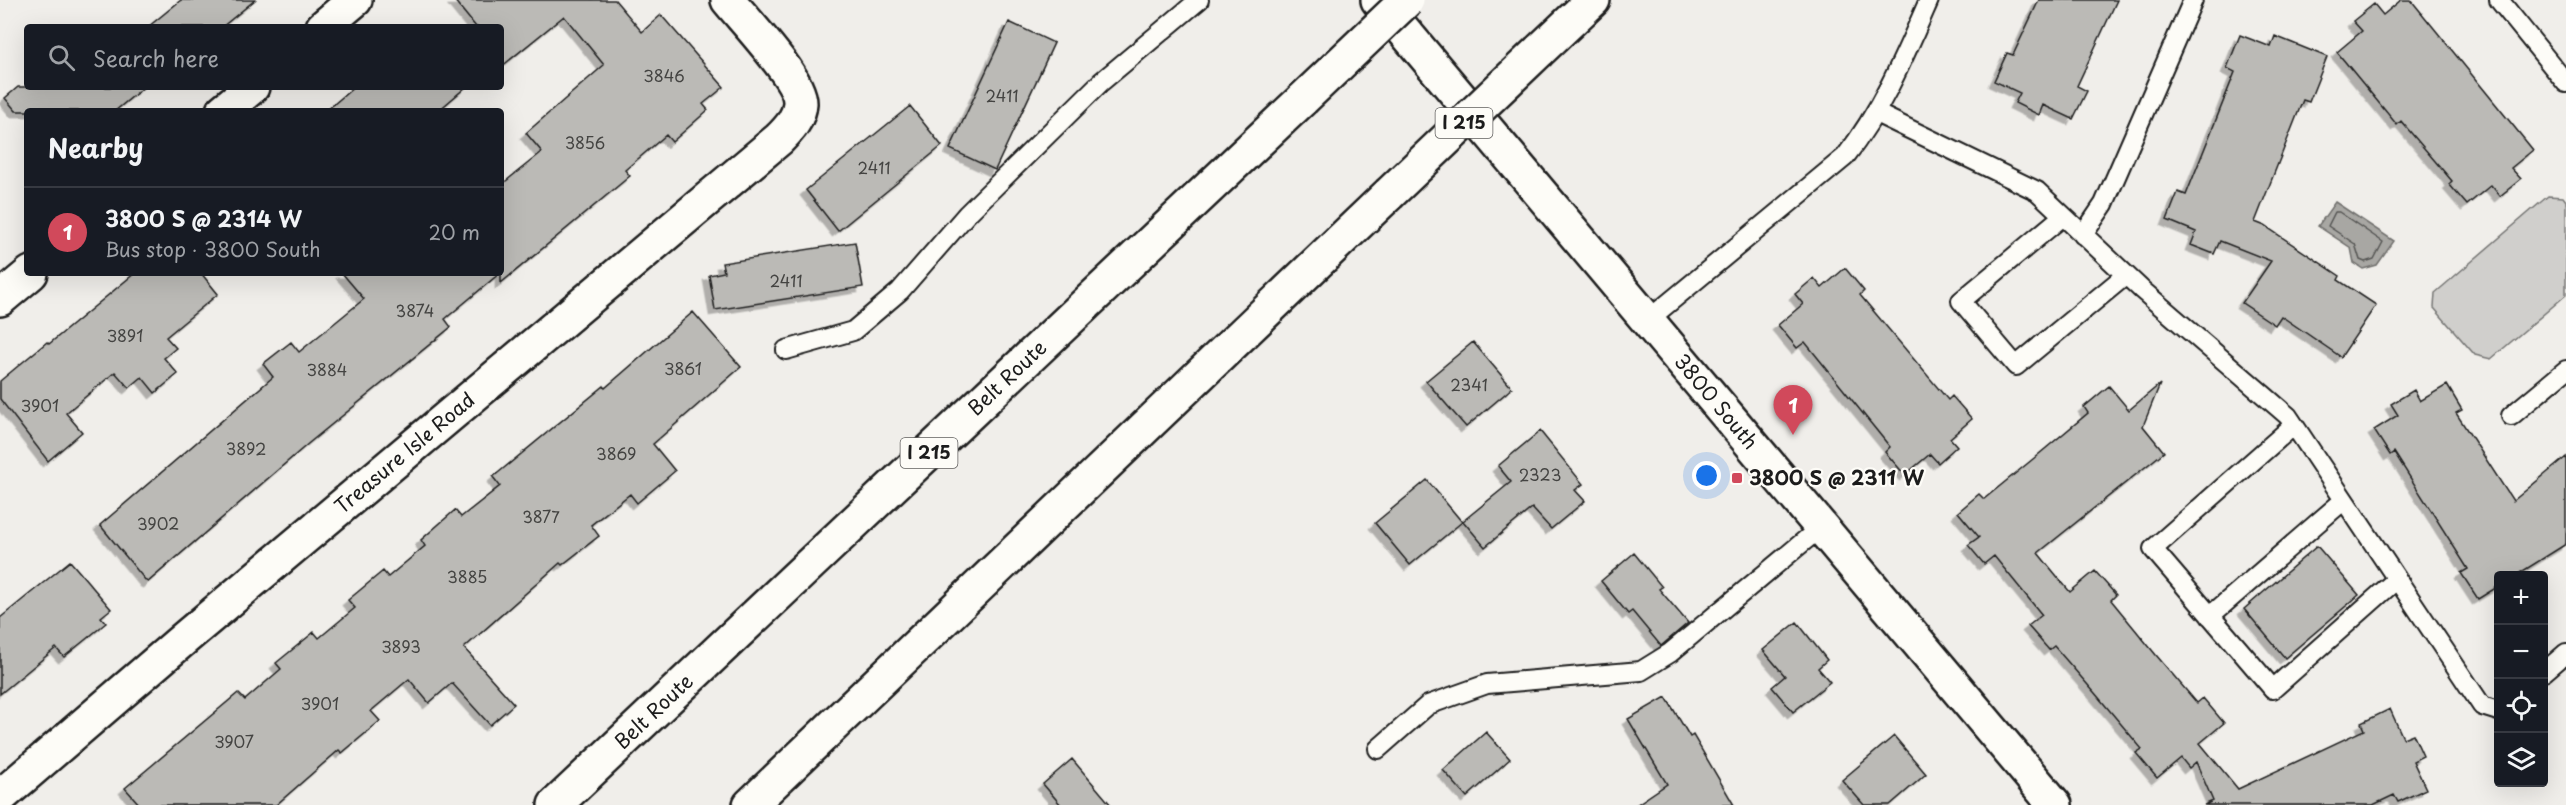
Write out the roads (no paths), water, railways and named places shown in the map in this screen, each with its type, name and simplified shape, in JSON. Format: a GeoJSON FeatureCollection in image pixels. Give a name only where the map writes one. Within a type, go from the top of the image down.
{"type":"FeatureCollection","features":[{"type":"Feature","properties":{"kind":"main road"},"geometry":{"type":"LineString","coordinates":[[327,24],[355,0]]}},
{"type":"Feature","properties":{"kind":"main road","name":"Treasure Isle Road"},"geometry":{"type":"LineString","coordinates":[[0,797],[186,637],[779,139],[795,123],[800,102],[792,81],[728,0]]}},
{"type":"Feature","properties":{"kind":"main road","name":"3800 South"},"geometry":{"type":"LineString","coordinates":[[1378,0],[2055,805]]}},
{"type":"Feature","properties":{"kind":"main road","name":"Belt Route"},"geometry":{"type":"LineString","coordinates":[[555,805],[1407,0]]}},
{"type":"Feature","properties":{"kind":"main road","name":"I 215"},"geometry":{"type":"LineString","coordinates":[[750,805],[1593,0]]}},
{"type":"Feature","properties":{"kind":"main road"},"geometry":{"type":"LineString","coordinates":[[227,108],[248,90]]}},
{"type":"Feature","properties":{"kind":"main road"},"geometry":{"type":"LineString","coordinates":[[0,299],[27,276]]}},
{"type":"Feature","properties":{"kind":"lane"},"geometry":{"type":"LineString","coordinates":[[786,350],[853,331],[900,291],[967,214],[1110,73],[1199,0]]}},
{"type":"Feature","properties":{"kind":"lane"},"geometry":{"type":"LineString","coordinates":[[1648,320],[1845,157],[1867,130],[1929,0]]}},
{"type":"Feature","properties":{"kind":"lane"},"geometry":{"type":"LineString","coordinates":[[2083,235],[2104,204],[2193,0]]}},
{"type":"Feature","properties":{"kind":"lane"},"geometry":{"type":"LineString","coordinates":[[2499,0],[2566,83]]}},
{"type":"Feature","properties":{"kind":"lane"},"geometry":{"type":"LineString","coordinates":[[1876,113],[2037,191],[2126,274],[2267,396],[2294,425],[2482,706],[2494,710]]}},
{"type":"Feature","properties":{"kind":"lane"},"geometry":{"type":"LineString","coordinates":[[2063,216],[1961,301],[2016,366],[2126,274]]}},
{"type":"Feature","properties":{"kind":"lane"},"geometry":{"type":"LineString","coordinates":[[2511,416],[2566,370]]}},
{"type":"Feature","properties":{"kind":"lane"},"geometry":{"type":"LineString","coordinates":[[2294,425],[2153,549],[2273,689],[2397,579]]}},
{"type":"Feature","properties":{"kind":"lane"},"geometry":{"type":"LineString","coordinates":[[2210,616],[2344,500]]}},
{"type":"Feature","properties":{"kind":"lane"},"geometry":{"type":"LineString","coordinates":[[1378,749],[1428,705],[1487,684],[1641,671],[1670,653],[1821,527]]}},
{"type":"Feature","properties":{"kind":"lane"},"geometry":{"type":"LineString","coordinates":[[2548,669],[2566,653]]}},
{"type":"Feature","properties":{"kind":"water"},"geometry":{"type":"Polygon","coordinates":[[[2335,202],[2394,241],[2377,265],[2363,269],[2354,263],[2351,248],[2318,226],[2335,202]]]}},
{"type":"Feature","properties":{"kind":"place","name":"3800 S @ 2314 W"},"geometry":{"type":"Point","coordinates":[1793,435]}},
{"type":"Feature","properties":{"kind":"place","name":"3800 S @ 2311 W"},"geometry":{"type":"Point","coordinates":[1737,478]}}]}
